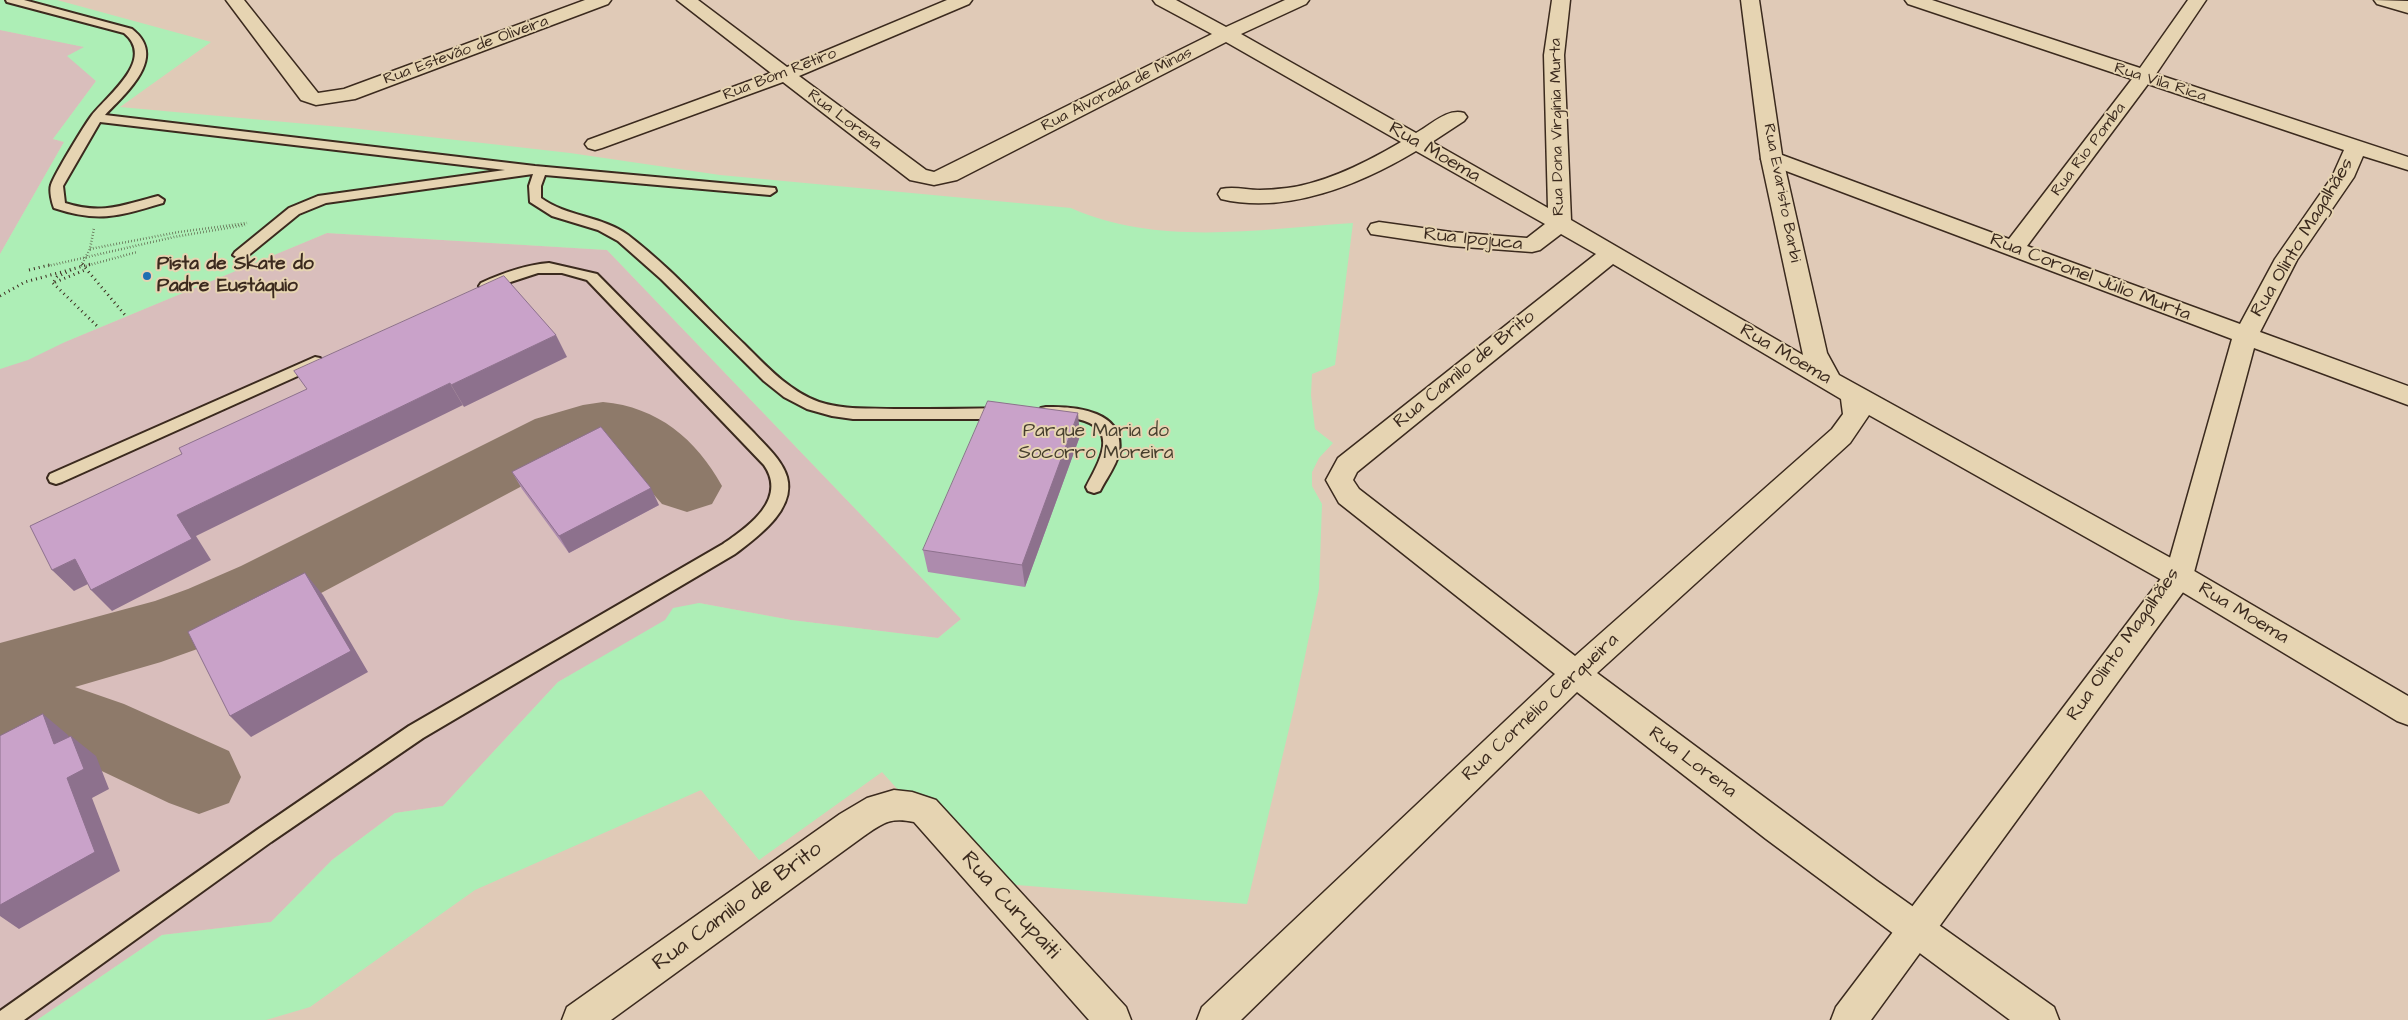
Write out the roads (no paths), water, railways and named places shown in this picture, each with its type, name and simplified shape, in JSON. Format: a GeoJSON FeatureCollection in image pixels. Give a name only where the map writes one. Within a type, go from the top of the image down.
{"type":"FeatureCollection","features":[{"type":"Feature","properties":{"kind":"street","name":"Rua Estevão de Oliveira"},"geometry":{"type":"LineString","coordinates":[[244,2],[308,96],[316,99],[348,95],[602,0]]}},
{"type":"Feature","properties":{"kind":"street","name":"Rua Lorena"},"geometry":{"type":"LineString","coordinates":[[686,0],[918,175],[934,179]]}},
{"type":"Feature","properties":{"kind":"street","name":"Rua Bom Retiro"},"geometry":{"type":"LineString","coordinates":[[595,144],[784,75],[963,0]]}},
{"type":"Feature","properties":{"kind":"street","name":"Rua Moema"},"geometry":{"type":"LineString","coordinates":[[1162,0],[1226,34],[1612,253],[1841,388],[2179,576],[2408,712]]}},
{"type":"Feature","properties":{"kind":"street","name":"Rua Alvorada de Minas"},"geometry":{"type":"LineString","coordinates":[[934,179],[949,175],[1226,34],[1300,0]]}},
{"type":"Feature","properties":{"kind":"street","name":"Rua Dona Virgínia Murta"},"geometry":{"type":"LineString","coordinates":[[1560,0],[1554,55],[1560,224]]}},
{"type":"Feature","properties":{"kind":"street","name":"Rua Evaristo Barbi"},"geometry":{"type":"LineString","coordinates":[[1750,0],[1772,159],[1815,353],[1841,388]]}},
{"type":"Feature","properties":{"kind":"street","name":"Rua Vila Rica"},"geometry":{"type":"LineString","coordinates":[[1914,0],[2144,78],[2408,164]]}},
{"type":"Feature","properties":{"kind":"street","name":"Rua Rio Pomba"},"geometry":{"type":"LineString","coordinates":[[2013,249],[2144,78],[2197,0]]}},
{"type":"Feature","properties":{"kind":"street"},"geometry":{"type":"LineString","coordinates":[[2383,0],[2408,7]]}},
{"type":"Feature","properties":{"kind":"street"},"geometry":{"type":"LineString","coordinates":[[1229,194],[1246,197],[1282,196],[1347,178],[1416,143],[1457,117]]}},
{"type":"Feature","properties":{"kind":"street","name":"Rua Olinto Magalhães"},"geometry":{"type":"LineString","coordinates":[[1849,1020],[2179,576],[2245,337],[2286,259],[2343,177],[2356,147]]}},
{"type":"Feature","properties":{"kind":"street","name":"Rua Coronel Júlio Murta"},"geometry":{"type":"LineString","coordinates":[[1772,159],[2245,337],[2408,396]]}},
{"type":"Feature","properties":{"kind":"street","name":"Rua Ipojuca"},"geometry":{"type":"LineString","coordinates":[[1379,229],[1451,239],[1532,245],[1560,224]]}},
{"type":"Feature","properties":{"kind":"street","name":"Rua Camilo de Brito"},"geometry":{"type":"LineString","coordinates":[[1349,496],[1342,488],[1340,480],[1347,466],[1612,253]]}},
{"type":"Feature","properties":{"kind":"street","name":"Rua Cornélio Cerqueira"},"geometry":{"type":"LineString","coordinates":[[1215,1020],[1575,674],[1841,436],[1856,416],[1841,388]]}},
{"type":"Feature","properties":{"kind":"street","name":"Rua Lorena"},"geometry":{"type":"LineString","coordinates":[[1349,496],[1575,674],[1916,932],[2042,1020]]}},
{"type":"Feature","properties":{"kind":"street","name":"Rua Camilo de Brito"},"geometry":{"type":"LineString","coordinates":[[580,1020],[852,825],[878,808],[900,803]]}},
{"type":"Feature","properties":{"kind":"street","name":"Rua Curupaiti"},"geometry":{"type":"LineString","coordinates":[[900,803],[924,810],[1113,1020]]}},
{"type":"Feature","properties":{"kind":"lane"},"geometry":{"type":"LineString","coordinates":[[11,0],[128,32],[136,37],[141,46],[140,60],[136,71],[96,118],[57,186],[59,205],[78,212],[97,215],[121,211],[158,200]]}},
{"type":"Feature","properties":{"kind":"lane"},"geometry":{"type":"LineString","coordinates":[[96,118],[537,171],[770,191]]}},
{"type":"Feature","properties":{"kind":"lane"},"geometry":{"type":"LineString","coordinates":[[240,254],[294,211],[323,199],[537,171]]}},
{"type":"Feature","properties":{"kind":"lane"},"geometry":{"type":"LineString","coordinates":[[537,171],[535,199],[544,207],[566,218],[602,228],[621,236],[651,261],[780,388],[811,405],[834,412],[866,414],[955,415],[1014,413]]}},
{"type":"Feature","properties":{"kind":"lane"},"geometry":{"type":"LineString","coordinates":[[6,1020],[264,836],[416,732],[729,549],[755,531],[774,505],[781,491],[779,477],[769,460],[749,437],[592,278],[564,268],[536,268],[509,276],[468,294]]}},
{"type":"Feature","properties":{"kind":"lane"},"geometry":{"type":"LineString","coordinates":[[56,478],[326,357]]}},
{"type":"Feature","properties":{"kind":"lane"},"geometry":{"type":"LineString","coordinates":[[1034,412],[1075,412],[1098,419],[1110,432],[1112,452],[1094,487]]}},
{"type":"Feature","properties":{"kind":"place","name":"Pista de Skate do Padre Eustáquio"},"geometry":{"type":"Point","coordinates":[147,276]}},
{"type":"Feature","properties":{"kind":"park label","name":"Parque Maria do Socorro Moreira"},"geometry":{"type":"Point","coordinates":[1096,443]}}]}
